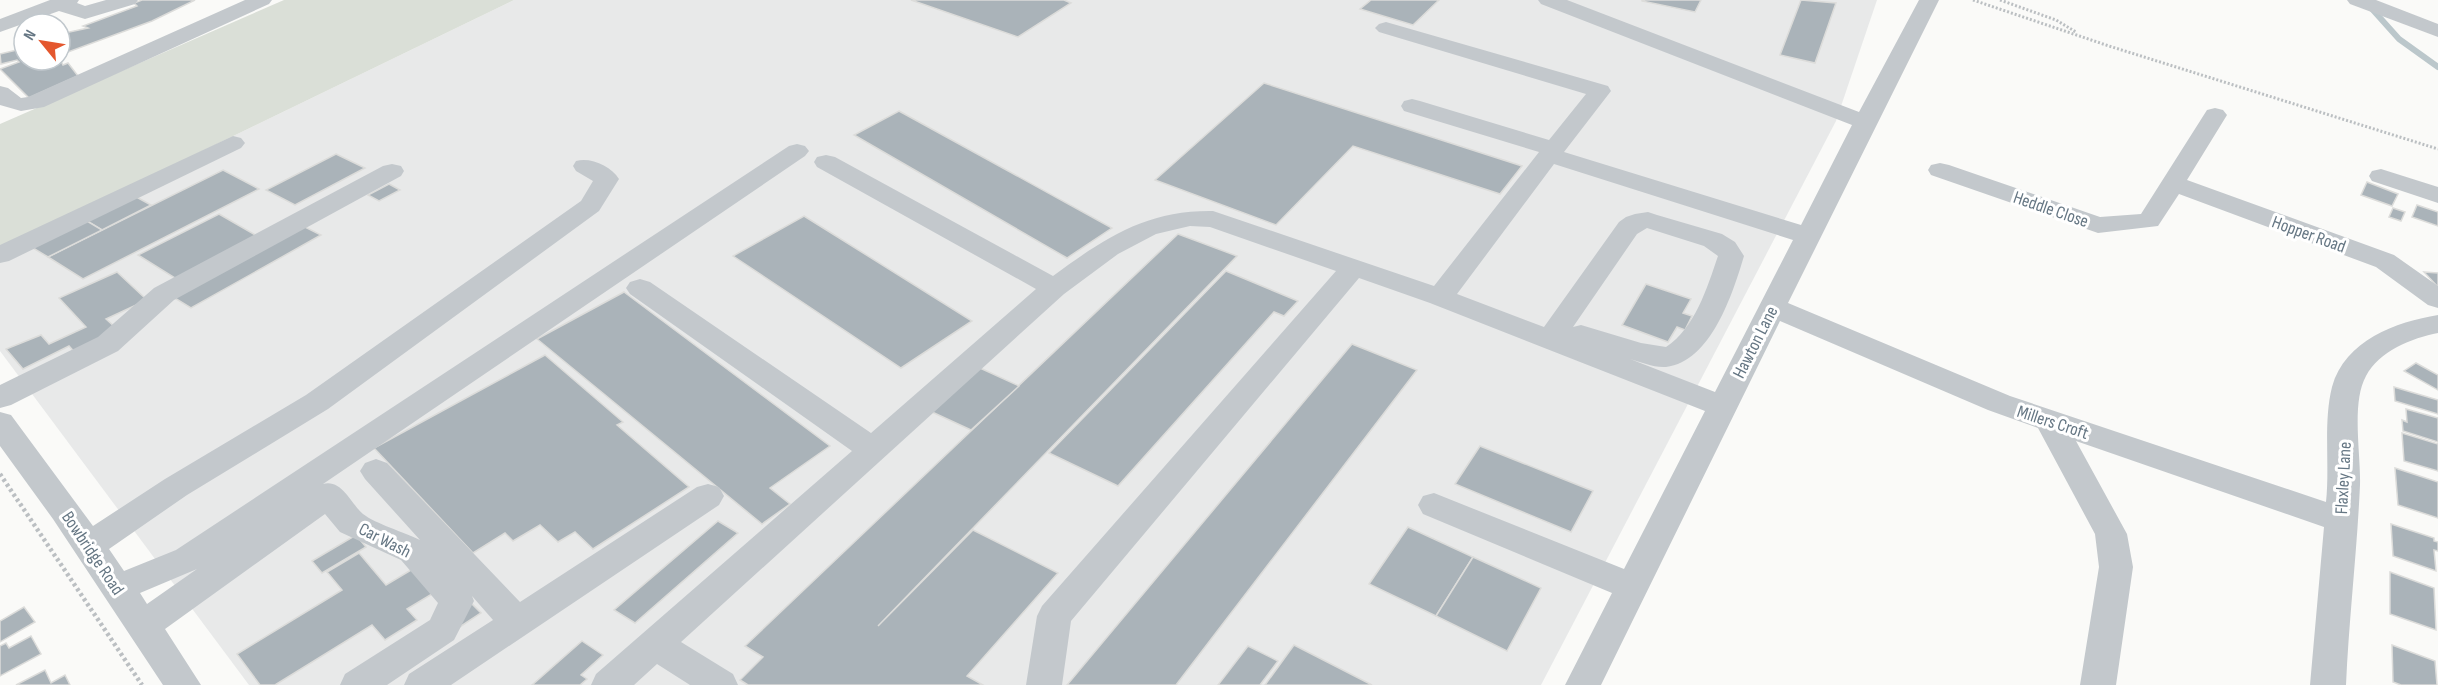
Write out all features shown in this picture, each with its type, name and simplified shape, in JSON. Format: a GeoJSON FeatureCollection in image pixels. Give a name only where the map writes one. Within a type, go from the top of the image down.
{"type":"FeatureCollection","features":[{"type":"Feature","properties":{"kind":"street"},"geometry":{"type":"LineString","coordinates":[[0,26],[64,2],[85,13],[128,0]]}},
{"type":"Feature","properties":{"kind":"street"},"geometry":{"type":"LineString","coordinates":[[0,93],[13,104],[22,106],[36,102],[262,0]]}},
{"type":"Feature","properties":{"kind":"street"},"geometry":{"type":"LineString","coordinates":[[1548,0],[1865,122]]}},
{"type":"Feature","properties":{"kind":"street","name":"Hawton Lane"},"geometry":{"type":"LineString","coordinates":[[1583,685],[1928,0]]}},
{"type":"Feature","properties":{"kind":"street"},"geometry":{"type":"LineString","coordinates":[[2357,0],[2438,31]]}},
{"type":"Feature","properties":{"kind":"street"},"geometry":{"type":"LineString","coordinates":[[1386,28],[1600,91],[1440,297]]}},
{"type":"Feature","properties":{"kind":"street"},"geometry":{"type":"LineString","coordinates":[[1412,106],[1808,236]]}},
{"type":"Feature","properties":{"kind":"street","name":"Heddle Close"},"geometry":{"type":"LineString","coordinates":[[1940,170],[2098,225],[2149,221],[2214,115]]}},
{"type":"Feature","properties":{"kind":"street"},"geometry":{"type":"LineString","coordinates":[[0,255],[233,143]]}},
{"type":"Feature","properties":{"kind":"street"},"geometry":{"type":"LineString","coordinates":[[117,588],[188,559],[797,151]]}},
{"type":"Feature","properties":{"kind":"street"},"geometry":{"type":"LineString","coordinates":[[826,162],[1054,288]]}},
{"type":"Feature","properties":{"kind":"street"},"geometry":{"type":"LineString","coordinates":[[88,546],[176,488],[317,402],[590,206],[607,180],[585,166]]}},
{"type":"Feature","properties":{"kind":"street"},"geometry":{"type":"LineString","coordinates":[[0,398],[108,344],[164,294],[392,171]]}},
{"type":"Feature","properties":{"kind":"street"},"geometry":{"type":"LineString","coordinates":[[2381,176],[2438,195]]}},
{"type":"Feature","properties":{"kind":"street","name":"Hopper Road"},"geometry":{"type":"LineString","coordinates":[[2173,183],[2385,261],[2438,299]]}},
{"type":"Feature","properties":{"kind":"street"},"geometry":{"type":"LineString","coordinates":[[609,685],[1054,288],[1132,235],[1162,222],[1190,216],[1213,219],[1440,297],[1554,333],[1668,358],[1678,354],[1690,344],[1698,332],[1726,274],[1731,256],[1726,248],[1702,236],[1648,220],[1635,222],[1554,333]]}},
{"type":"Feature","properties":{"kind":"street"},"geometry":{"type":"LineString","coordinates":[[1044,685],[1054,616],[1354,267]]}},
{"type":"Feature","properties":{"kind":"street"},"geometry":{"type":"LineString","coordinates":[[640,288],[873,450]]}},
{"type":"Feature","properties":{"kind":"street","name":"Millers Croft"},"geometry":{"type":"LineString","coordinates":[[1772,307],[1999,404],[2341,520]]}},
{"type":"Feature","properties":{"kind":"street","name":"Flaxley Lane"},"geometry":{"type":"LineString","coordinates":[[2328,685],[2344,482],[2345,395],[2351,377],[2382,343],[2406,331],[2438,324]]}},
{"type":"Feature","properties":{"kind":"street"},"geometry":{"type":"LineString","coordinates":[[1554,333],[1722,406]]}},
{"type":"Feature","properties":{"kind":"street"},"geometry":{"type":"LineString","coordinates":[[2050,422],[2111,534],[2115,553],[2116,567],[2098,685]]}},
{"type":"Feature","properties":{"kind":"street","name":"Bowbridge Road"},"geometry":{"type":"LineString","coordinates":[[0,423],[183,685]]}},
{"type":"Feature","properties":{"kind":"street"},"geometry":{"type":"LineString","coordinates":[[376,471],[517,622]]}},
{"type":"Feature","properties":{"kind":"street","name":"Car Wash"},"geometry":{"type":"LineString","coordinates":[[143,626],[328,495],[352,523],[413,551],[457,601],[442,630],[358,685]]}},
{"type":"Feature","properties":{"kind":"street"},"geometry":{"type":"LineString","coordinates":[[422,685],[708,496]]}},
{"type":"Feature","properties":{"kind":"street"},"geometry":{"type":"LineString","coordinates":[[1434,505],[1632,587]]}},
{"type":"Feature","properties":{"kind":"street"},"geometry":{"type":"LineString","coordinates":[[655,644],[720,685]]}},
{"type":"Feature","properties":{"kind":"path"},"geometry":{"type":"LineString","coordinates":[[1973,0],[2109,46],[2438,149]]}},
{"type":"Feature","properties":{"kind":"path"},"geometry":{"type":"LineString","coordinates":[[2000,0],[2056,20],[2071,27],[2076,33]]}},
{"type":"Feature","properties":{"kind":"path"},"geometry":{"type":"LineString","coordinates":[[0,474],[142,685]]}},
{"type":"Feature","properties":{"kind":"shaded area"},"geometry":{"type":"Polygon","coordinates":[[[284,0],[514,0],[0,249],[0,124],[284,0]]]}},
{"type":"Feature","properties":{"kind":"shaded area"},"geometry":{"type":"Polygon","coordinates":[[[514,0],[1877,0],[1836,121],[1541,685],[249,685],[0,351],[0,249],[514,0]]]}},
{"type":"Feature","properties":{"kind":"building"},"geometry":{"type":"Polygon","coordinates":[[[142,0],[195,0],[152,21],[72,51],[72,31],[88,28],[83,26],[137,6],[134,3],[142,0]]]}},
{"type":"Feature","properties":{"kind":"building"},"geometry":{"type":"Polygon","coordinates":[[[911,0],[1064,0],[1071,3],[1018,37],[911,0]]]}},
{"type":"Feature","properties":{"kind":"building"},"geometry":{"type":"Polygon","coordinates":[[[1371,0],[1439,0],[1413,25],[1360,9],[1371,0]]]}},
{"type":"Feature","properties":{"kind":"building"},"geometry":{"type":"Polygon","coordinates":[[[1642,0],[1701,0],[1695,12],[1642,1],[1642,0]]]}},
{"type":"Feature","properties":{"kind":"building"},"geometry":{"type":"Polygon","coordinates":[[[1801,0],[1836,3],[1815,63],[1780,55],[1801,0]]]}},
{"type":"Feature","properties":{"kind":"building"},"geometry":{"type":"Polygon","coordinates":[[[12,51],[12,61],[1,64],[0,54],[12,51]]]}},
{"type":"Feature","properties":{"kind":"building"},"geometry":{"type":"Polygon","coordinates":[[[12,65],[12,72],[72,72],[72,68],[78,76],[29,98],[0,69],[12,65]]]}},
{"type":"Feature","properties":{"kind":"building"},"geometry":{"type":"Polygon","coordinates":[[[1264,83],[1522,166],[1500,194],[1353,146],[1276,225],[1155,180],[1264,83]]]}},
{"type":"Feature","properties":{"kind":"building"},"geometry":{"type":"Polygon","coordinates":[[[899,111],[1112,228],[1067,258],[854,135],[899,111]]]}},
{"type":"Feature","properties":{"kind":"building"},"geometry":{"type":"Polygon","coordinates":[[[336,154],[365,168],[295,205],[266,190],[336,154]]]}},
{"type":"Feature","properties":{"kind":"building"},"geometry":{"type":"Polygon","coordinates":[[[223,170],[259,189],[83,279],[48,257],[223,170]]]}},
{"type":"Feature","properties":{"kind":"building"},"geometry":{"type":"Polygon","coordinates":[[[2367,182],[2398,194],[2392,206],[2361,195],[2367,182]]]}},
{"type":"Feature","properties":{"kind":"building"},"geometry":{"type":"Polygon","coordinates":[[[389,184],[400,190],[379,201],[368,195],[389,184]]]}},
{"type":"Feature","properties":{"kind":"building"},"geometry":{"type":"Polygon","coordinates":[[[131,194],[151,205],[102,230],[82,218],[131,194]]]}},
{"type":"Feature","properties":{"kind":"building"},"geometry":{"type":"Polygon","coordinates":[[[2417,205],[2438,212],[2438,226],[2412,217],[2417,205]]]}},
{"type":"Feature","properties":{"kind":"building"},"geometry":{"type":"Polygon","coordinates":[[[2393,208],[2405,212],[2401,221],[2389,217],[2393,208]]]}},
{"type":"Feature","properties":{"kind":"building"},"geometry":{"type":"Polygon","coordinates":[[[219,214],[259,237],[178,280],[138,255],[219,214]]]}},
{"type":"Feature","properties":{"kind":"building"},"geometry":{"type":"Polygon","coordinates":[[[804,216],[972,321],[901,368],[733,256],[804,216]]]}},
{"type":"Feature","properties":{"kind":"building"},"geometry":{"type":"Polygon","coordinates":[[[82,218],[102,230],[48,257],[28,245],[82,218]]]}},
{"type":"Feature","properties":{"kind":"building"},"geometry":{"type":"Polygon","coordinates":[[[303,226],[321,235],[191,308],[173,297],[303,226]]]}},
{"type":"Feature","properties":{"kind":"building"},"geometry":{"type":"Polygon","coordinates":[[[1178,234],[1237,256],[878,626],[973,530],[1058,573],[967,676],[983,685],[748,685],[740,680],[763,657],[745,646],[1178,234]]]}},
{"type":"Feature","properties":{"kind":"building"},"geometry":{"type":"Polygon","coordinates":[[[1226,271],[1298,301],[1284,316],[1274,312],[1118,486],[1049,453],[1226,271]]]}},
{"type":"Feature","properties":{"kind":"building"},"geometry":{"type":"Polygon","coordinates":[[[117,272],[147,300],[106,319],[117,329],[77,355],[69,346],[23,369],[6,349],[41,335],[49,344],[86,327],[59,298],[117,272]]]}},
{"type":"Feature","properties":{"kind":"building"},"geometry":{"type":"Polygon","coordinates":[[[2424,272],[2438,273],[2438,287],[2424,272]]]}},
{"type":"Feature","properties":{"kind":"building"},"geometry":{"type":"Polygon","coordinates":[[[1646,284],[1691,299],[1683,313],[1692,316],[1685,330],[1677,327],[1668,342],[1622,325],[1646,284]]]}},
{"type":"Feature","properties":{"kind":"building"},"geometry":{"type":"Polygon","coordinates":[[[624,292],[830,446],[770,488],[790,504],[762,524],[537,339],[624,292]]]}},
{"type":"Feature","properties":{"kind":"building"},"geometry":{"type":"Polygon","coordinates":[[[1352,344],[1417,370],[1176,685],[1067,685],[1352,344]]]}},
{"type":"Feature","properties":{"kind":"building"},"geometry":{"type":"Polygon","coordinates":[[[545,355],[623,422],[617,425],[689,487],[593,549],[575,532],[558,542],[540,525],[513,541],[505,533],[473,553],[374,448],[545,355]]]}},
{"type":"Feature","properties":{"kind":"building"},"geometry":{"type":"Polygon","coordinates":[[[2416,363],[2438,375],[2438,390],[2404,371],[2416,363]]]}},
{"type":"Feature","properties":{"kind":"building"},"geometry":{"type":"Polygon","coordinates":[[[980,368],[1019,386],[971,430],[932,412],[980,368]]]}},
{"type":"Feature","properties":{"kind":"building"},"geometry":{"type":"Polygon","coordinates":[[[2394,387],[2438,400],[2438,414],[2395,401],[2394,387]]]}},
{"type":"Feature","properties":{"kind":"building"},"geometry":{"type":"Polygon","coordinates":[[[2406,409],[2438,418],[2438,442],[2403,431],[2402,420],[2407,422],[2406,409]]]}},
{"type":"Feature","properties":{"kind":"building"},"geometry":{"type":"Polygon","coordinates":[[[2402,433],[2438,444],[2438,471],[2404,461],[2402,433]]]}},
{"type":"Feature","properties":{"kind":"building"},"geometry":{"type":"Polygon","coordinates":[[[1480,446],[1593,491],[1571,532],[1455,484],[1480,446]]]}},
{"type":"Feature","properties":{"kind":"building"},"geometry":{"type":"Polygon","coordinates":[[[2395,468],[2438,482],[2438,518],[2398,505],[2395,468]]]}},
{"type":"Feature","properties":{"kind":"building"},"geometry":{"type":"Polygon","coordinates":[[[718,521],[738,533],[635,623],[614,610],[718,521]]]}},
{"type":"Feature","properties":{"kind":"building"},"geometry":{"type":"Polygon","coordinates":[[[2391,524],[2434,538],[2434,541],[2438,542],[2438,551],[2434,550],[2436,571],[2393,556],[2391,524]]]}},
{"type":"Feature","properties":{"kind":"building"},"geometry":{"type":"Polygon","coordinates":[[[1408,527],[1473,557],[1436,616],[1369,584],[1408,527]]]}},
{"type":"Feature","properties":{"kind":"building"},"geometry":{"type":"Polygon","coordinates":[[[356,535],[366,547],[322,573],[312,561],[356,535]]]}},
{"type":"Feature","properties":{"kind":"building"},"geometry":{"type":"Polygon","coordinates":[[[359,553],[386,585],[416,567],[437,591],[407,609],[417,620],[385,640],[372,625],[275,685],[260,685],[237,654],[342,590],[327,572],[359,553]]]}},
{"type":"Feature","properties":{"kind":"building"},"geometry":{"type":"Polygon","coordinates":[[[1473,557],[1541,588],[1507,651],[1436,616],[1473,557]]]}},
{"type":"Feature","properties":{"kind":"building"},"geometry":{"type":"Polygon","coordinates":[[[2390,572],[2434,588],[2436,630],[2390,614],[2390,572]]]}},
{"type":"Feature","properties":{"kind":"building"},"geometry":{"type":"Polygon","coordinates":[[[469,601],[481,613],[452,632],[469,601]]]}},
{"type":"Feature","properties":{"kind":"building"},"geometry":{"type":"Polygon","coordinates":[[[24,607],[35,622],[0,642],[0,621],[24,607]]]}},
{"type":"Feature","properties":{"kind":"building"},"geometry":{"type":"Polygon","coordinates":[[[31,636],[41,654],[0,676],[0,646],[6,643],[9,648],[31,636]]]}},
{"type":"Feature","properties":{"kind":"building"},"geometry":{"type":"Polygon","coordinates":[[[582,641],[603,655],[581,675],[587,679],[580,685],[532,685],[582,641]]]}},
{"type":"Feature","properties":{"kind":"building"},"geometry":{"type":"Polygon","coordinates":[[[1294,645],[1372,685],[1265,685],[1294,645]]]}},
{"type":"Feature","properties":{"kind":"building"},"geometry":{"type":"Polygon","coordinates":[[[2392,645],[2435,661],[2437,685],[2401,685],[2393,682],[2392,645]]]}},
{"type":"Feature","properties":{"kind":"building"},"geometry":{"type":"Polygon","coordinates":[[[1248,646],[1278,661],[1260,685],[1218,685],[1248,646]]]}},
{"type":"Feature","properties":{"kind":"building"},"geometry":{"type":"Polygon","coordinates":[[[45,670],[51,683],[65,675],[70,685],[16,685],[45,670]]]}},
{"type":"Feature","properties":{"kind":"waterway"},"geometry":{"type":"LineString","coordinates":[[2364,0],[2399,39],[2438,67]]}}]}
